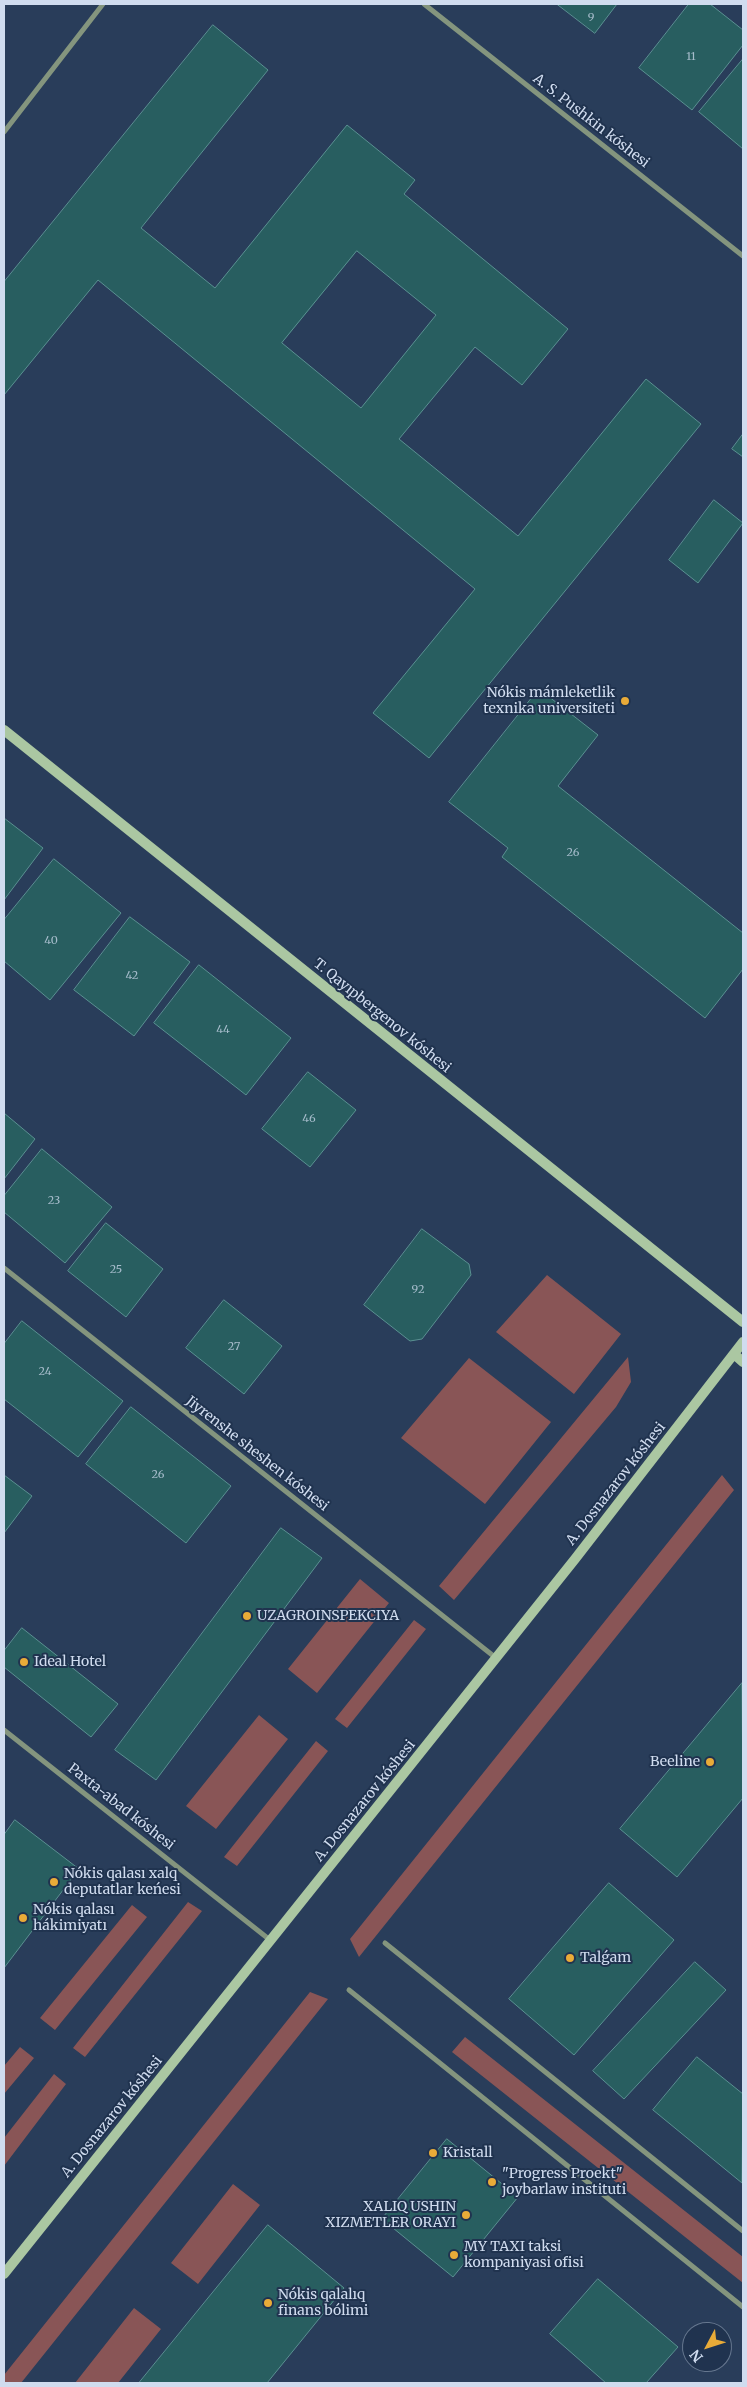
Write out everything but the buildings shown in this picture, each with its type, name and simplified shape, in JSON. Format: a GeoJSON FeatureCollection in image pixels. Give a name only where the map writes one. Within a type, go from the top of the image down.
{"type":"FeatureCollection","features":[{"type":"Feature","properties":{"kind":"main road","name":"T. Qayıpbergenov kóshesi"},"geometry":{"type":"LineString","coordinates":[[4,730],[743,1322]]}},
{"type":"Feature","properties":{"kind":"main road","name":"A. Dosnazarov kóshesi"},"geometry":{"type":"LineString","coordinates":[[4,2274],[496,1658],[743,1342]]}},
{"type":"Feature","properties":{"kind":"main road"},"geometry":{"type":"LineString","coordinates":[[734,1354],[743,1362]]}},
{"type":"Feature","properties":{"kind":"street"},"geometry":{"type":"LineString","coordinates":[[4,132],[103,4]]}},
{"type":"Feature","properties":{"kind":"street","name":"A. S. Pushkin kóshesi"},"geometry":{"type":"LineString","coordinates":[[424,4],[743,256]]}},
{"type":"Feature","properties":{"kind":"street","name":"Jiyrenshe sheshen kóshesi"},"geometry":{"type":"LineString","coordinates":[[4,1268],[496,1658]]}},
{"type":"Feature","properties":{"kind":"street","name":"Paxta-abad kóshesi"},"geometry":{"type":"LineString","coordinates":[[4,1730],[271,1940]]}},
{"type":"Feature","properties":{"kind":"street"},"geometry":{"type":"LineString","coordinates":[[385,1943],[743,2231]]}},
{"type":"Feature","properties":{"kind":"street"},"geometry":{"type":"LineString","coordinates":[[349,1990],[743,2307]]}},
{"type":"Feature","properties":{"kind":"shaded area"},"geometry":{"type":"Polygon","coordinates":[[[547,1275],[621,1334],[574,1394],[496,1332],[547,1275]]]}},
{"type":"Feature","properties":{"kind":"shaded area"},"geometry":{"type":"Polygon","coordinates":[[[628,1357],[631,1382],[616,1407],[454,1600],[439,1586],[628,1357]]]}},
{"type":"Feature","properties":{"kind":"shaded area"},"geometry":{"type":"Polygon","coordinates":[[[469,1358],[551,1422],[485,1504],[401,1438],[469,1358]]]}},
{"type":"Feature","properties":{"kind":"shaded area"},"geometry":{"type":"Polygon","coordinates":[[[722,1475],[734,1490],[359,1957],[350,1939],[722,1475]]]}},
{"type":"Feature","properties":{"kind":"shaded area"},"geometry":{"type":"Polygon","coordinates":[[[360,1579],[389,1603],[317,1693],[288,1669],[360,1579]]]}},
{"type":"Feature","properties":{"kind":"shaded area"},"geometry":{"type":"Polygon","coordinates":[[[414,1620],[426,1629],[347,1728],[335,1719],[414,1620]]]}},
{"type":"Feature","properties":{"kind":"shaded area"},"geometry":{"type":"Polygon","coordinates":[[[259,1715],[288,1739],[216,1829],[186,1806],[259,1715]]]}},
{"type":"Feature","properties":{"kind":"shaded area"},"geometry":{"type":"Polygon","coordinates":[[[316,1741],[328,1751],[237,1866],[224,1857],[316,1741]]]}},
{"type":"Feature","properties":{"kind":"shaded area"},"geometry":{"type":"Polygon","coordinates":[[[188,1902],[202,1911],[85,2057],[73,2048],[188,1902]]]}},
{"type":"Feature","properties":{"kind":"shaded area"},"geometry":{"type":"Polygon","coordinates":[[[132,1905],[147,1917],[55,2030],[40,2018],[132,1905]]]}},
{"type":"Feature","properties":{"kind":"shaded area"},"geometry":{"type":"Polygon","coordinates":[[[310,1992],[328,1999],[21,2383],[4,2383],[4,2375],[310,1992]]]}},
{"type":"Feature","properties":{"kind":"shaded area"},"geometry":{"type":"Polygon","coordinates":[[[465,2037],[743,2257],[743,2283],[452,2052],[465,2037]]]}},
{"type":"Feature","properties":{"kind":"shaded area"},"geometry":{"type":"Polygon","coordinates":[[[20,2047],[34,2058],[4,2094],[4,2066],[20,2047]]]}},
{"type":"Feature","properties":{"kind":"shaded area"},"geometry":{"type":"Polygon","coordinates":[[[54,2074],[66,2084],[4,2166],[4,2138],[54,2074]]]}},
{"type":"Feature","properties":{"kind":"shaded area"},"geometry":{"type":"Polygon","coordinates":[[[233,2184],[260,2205],[198,2284],[171,2263],[233,2184]]]}},
{"type":"Feature","properties":{"kind":"shaded area"},"geometry":{"type":"Polygon","coordinates":[[[134,2308],[161,2329],[118,2383],[75,2383],[134,2308]]]}},
{"type":"Feature","properties":{"kind":"place","name":"Nókis mámleketlik texnika universiteti"},"geometry":{"type":"Point","coordinates":[625,701]}},
{"type":"Feature","properties":{"kind":"place","name":"UZAGROINSPEKCIYA"},"geometry":{"type":"Point","coordinates":[247,1616]}},
{"type":"Feature","properties":{"kind":"place","name":"Ideal Hotel"},"geometry":{"type":"Point","coordinates":[24,1662]}},
{"type":"Feature","properties":{"kind":"place","name":"Beeline"},"geometry":{"type":"Point","coordinates":[710,1762]}},
{"type":"Feature","properties":{"kind":"place","name":"Nókis qalası xalq deputatlar keńesi"},"geometry":{"type":"Point","coordinates":[54,1882]}},
{"type":"Feature","properties":{"kind":"place","name":"Nókis qalası hákimiyatı"},"geometry":{"type":"Point","coordinates":[23,1918]}},
{"type":"Feature","properties":{"kind":"place","name":"Talǵam"},"geometry":{"type":"Point","coordinates":[570,1958]}},
{"type":"Feature","properties":{"kind":"place","name":"Kristall"},"geometry":{"type":"Point","coordinates":[433,2153]}},
{"type":"Feature","properties":{"kind":"place","name":"\"Progress Proekt\" joybarlaw instituti"},"geometry":{"type":"Point","coordinates":[492,2182]}},
{"type":"Feature","properties":{"kind":"place","name":"XALIQ USHIN XIZMETLER ORAYI"},"geometry":{"type":"Point","coordinates":[466,2215]}},
{"type":"Feature","properties":{"kind":"place","name":"MY TAXI taksi kompaniyasi ofisi"},"geometry":{"type":"Point","coordinates":[454,2255]}},
{"type":"Feature","properties":{"kind":"place","name":"Nókis qalalıq finans bólimi"},"geometry":{"type":"Point","coordinates":[268,2303]}}]}
